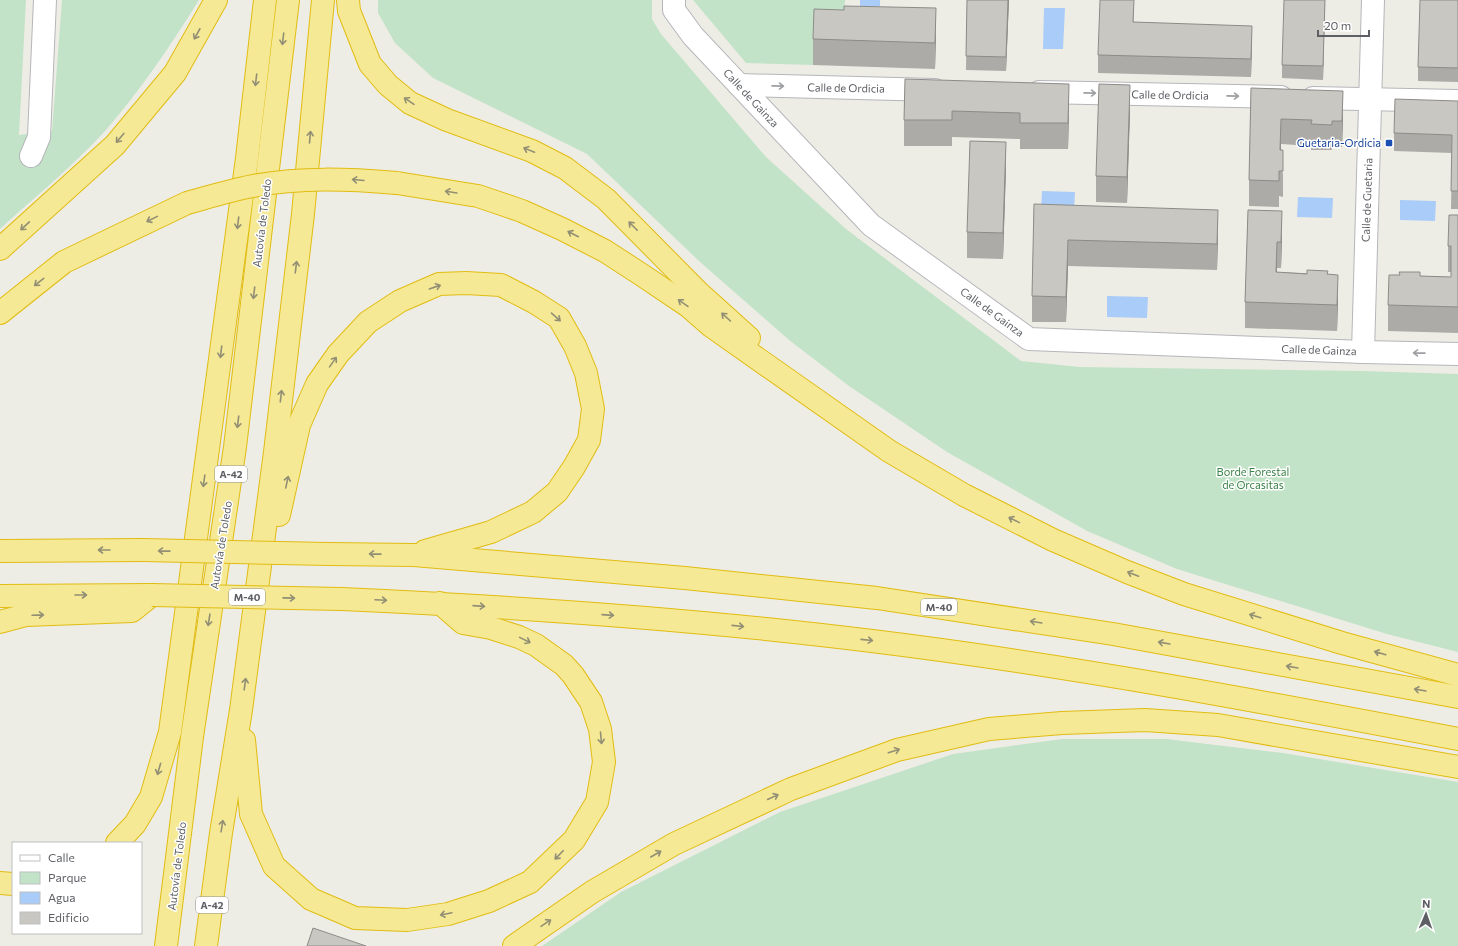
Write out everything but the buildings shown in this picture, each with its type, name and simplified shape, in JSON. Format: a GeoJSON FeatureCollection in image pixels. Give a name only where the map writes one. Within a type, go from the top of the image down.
{"type":"FeatureCollection","features":[{"type":"Feature","properties":{"kind":"highway"},"geometry":{"type":"LineString","coordinates":[[0,249],[115,145],[175,73],[216,0]]}},
{"type":"Feature","properties":{"kind":"highway"},"geometry":{"type":"LineString","coordinates":[[118,842],[135,824],[151,797],[170,732],[247,158],[265,0]]}},
{"type":"Feature","properties":{"kind":"highway","name":"Autovía de Toledo"},"geometry":{"type":"LineString","coordinates":[[166,946],[192,737],[235,447],[288,0]]}},
{"type":"Feature","properties":{"kind":"highway","name":"A-42"},"geometry":{"type":"LineString","coordinates":[[206,946],[221,833],[241,710],[302,222],[323,0]]}},
{"type":"Feature","properties":{"kind":"highway"},"geometry":{"type":"LineString","coordinates":[[348,0],[349,11],[370,64],[388,85],[410,103],[448,120],[532,151],[565,168],[606,199],[699,293],[828,408]]}},
{"type":"Feature","properties":{"kind":"highway"},"geometry":{"type":"LineString","coordinates":[[0,313],[64,262],[187,203],[252,186],[292,181],[344,178],[396,183],[478,196],[522,210],[599,247],[688,306],[711,326],[888,451],[964,495],[1053,540],[1127,572],[1184,594],[1458,675]]}},
{"type":"Feature","properties":{"kind":"highway"},"geometry":{"type":"LineString","coordinates":[[248,657],[299,425],[317,384],[338,354],[368,322],[400,302],[439,284],[466,283],[502,286],[534,302],[559,318],[575,346],[586,373],[592,409],[589,440],[574,467],[557,492],[533,512],[491,532],[414,555]]}},
{"type":"Feature","properties":{"kind":"highway","name":"M-40"},"geometry":{"type":"LineString","coordinates":[[0,551],[142,550],[414,555],[685,578],[877,598],[1113,634],[1458,697]]}},
{"type":"Feature","properties":{"kind":"highway"},"geometry":{"type":"LineString","coordinates":[[0,622],[26,615],[132,611],[152,595]]}},
{"type":"Feature","properties":{"kind":"highway","name":"M-40"},"geometry":{"type":"LineString","coordinates":[[0,596],[152,595],[342,599],[440,603],[677,619],[873,641],[1102,674],[1458,739]]}},
{"type":"Feature","properties":{"kind":"highway"},"geometry":{"type":"LineString","coordinates":[[241,710],[251,814],[274,866],[311,899],[355,918],[406,920],[448,914],[489,901],[530,882],[574,840],[597,802],[604,762],[600,729],[591,702],[573,675],[564,665],[536,645],[519,637],[492,628],[464,623],[440,603]]}},
{"type":"Feature","properties":{"kind":"highway"},"geometry":{"type":"LineString","coordinates":[[514,946],[592,892],[674,844],[791,789],[897,750],[989,729],[1062,723],[1145,720],[1210,725],[1458,768]]}},
{"type":"Feature","properties":{"kind":"highway"},"geometry":{"type":"LineString","coordinates":[[0,883],[12,884]]}},
{"type":"Feature","properties":{"kind":"street"},"geometry":{"type":"LineString","coordinates":[[32,156],[39,137],[45,0]]}},
{"type":"Feature","properties":{"kind":"street","name":"Calle de Gainza"},"geometry":{"type":"LineString","coordinates":[[674,0],[674,10],[688,29],[871,225],[1029,339],[1363,352],[1458,354]]}},
{"type":"Feature","properties":{"kind":"street","name":"Calle de Guetaria"},"geometry":{"type":"LineString","coordinates":[[1363,352],[1372,0]]}},
{"type":"Feature","properties":{"kind":"street","name":"Calle de Ordicia"},"geometry":{"type":"LineString","coordinates":[[739,85],[954,90]]}},
{"type":"Feature","properties":{"kind":"street","name":"Calle de Ordicia"},"geometry":{"type":"LineString","coordinates":[[1018,92],[1458,101]]}},
{"type":"Feature","properties":{"kind":"green space"},"geometry":{"type":"Polygon","coordinates":[[[0,0],[26,0],[19,135],[52,131],[62,0],[199,0],[155,67],[131,100],[105,131],[67,169],[0,229],[0,0]]]}},
{"type":"Feature","properties":{"kind":"green space","name":"Borde Forestal de Orcasitas"},"geometry":{"type":"Polygon","coordinates":[[[378,0],[652,0],[652,19],[661,34],[766,157],[846,229],[1021,361],[1080,367],[1363,371],[1458,374],[1458,652],[1387,634],[1177,569],[1087,531],[947,452],[849,386],[789,340],[700,262],[587,154],[433,78],[395,43],[378,13],[378,0]]]}},
{"type":"Feature","properties":{"kind":"green space"},"geometry":{"type":"Polygon","coordinates":[[[693,0],[845,0],[844,15],[814,24],[813,65],[746,63],[693,0]]]}},
{"type":"Feature","properties":{"kind":"green space"},"geometry":{"type":"Polygon","coordinates":[[[1062,739],[1166,739],[1283,753],[1458,782],[1458,946],[542,946],[621,892],[780,812],[953,754],[1062,739]]]}},
{"type":"Feature","properties":{"kind":"water"},"geometry":{"type":"Polygon","coordinates":[[[860,0],[880,0],[880,6],[860,6],[860,0]]]}},
{"type":"Feature","properties":{"kind":"water"},"geometry":{"type":"Polygon","coordinates":[[[1044,8],[1065,8],[1063,49],[1043,49],[1044,8]]]}},
{"type":"Feature","properties":{"kind":"water"},"geometry":{"type":"Polygon","coordinates":[[[1042,191],[1075,192],[1074,210],[1041,209],[1042,191]]]}},
{"type":"Feature","properties":{"kind":"water"},"geometry":{"type":"Polygon","coordinates":[[[1298,197],[1333,198],[1332,218],[1297,217],[1298,197]]]}},
{"type":"Feature","properties":{"kind":"water"},"geometry":{"type":"Polygon","coordinates":[[[1400,200],[1436,201],[1435,221],[1400,220],[1400,200]]]}},
{"type":"Feature","properties":{"kind":"water"},"geometry":{"type":"Polygon","coordinates":[[[1107,296],[1148,297],[1147,318],[1107,317],[1107,296]]]}},
{"type":"Feature","properties":{"kind":"place","name":"Guetaria-Ordicia"},"geometry":{"type":"Point","coordinates":[1389,143]}}]}
